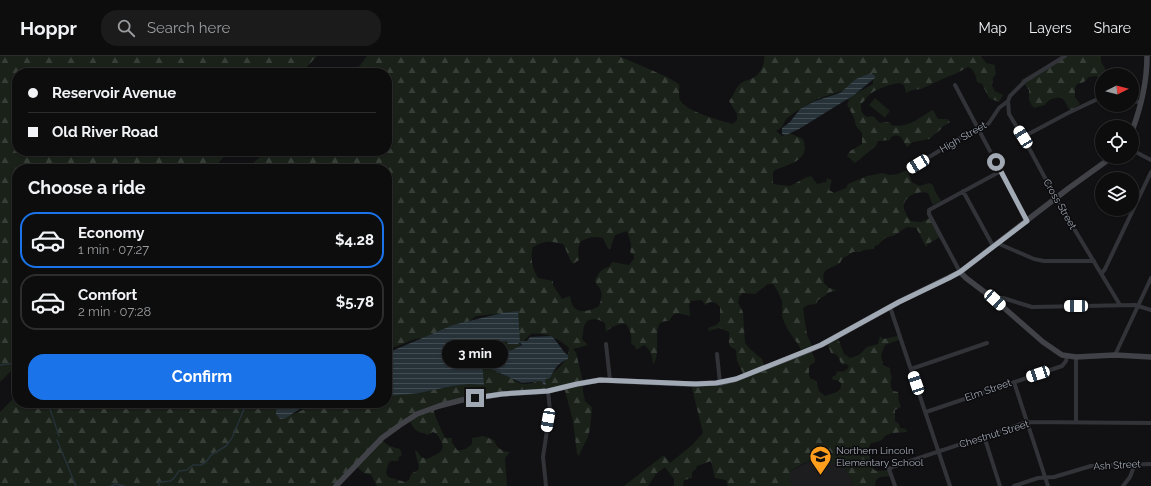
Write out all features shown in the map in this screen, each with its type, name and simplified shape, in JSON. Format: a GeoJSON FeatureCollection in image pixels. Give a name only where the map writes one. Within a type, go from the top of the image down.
{"type":"FeatureCollection","features":[{"type":"Feature","properties":{"kind":"main road"},"geometry":{"type":"LineString","coordinates":[[1135,120],[1148,59]]}},
{"type":"Feature","properties":{"kind":"main road"},"geometry":{"type":"LineString","coordinates":[[336,486],[382,438],[400,424],[417,414],[439,406],[462,400],[502,394],[548,391],[591,381],[610,380],[690,384],[720,383],[757,372],[821,345],[890,307],[960,272],[1102,164]]}},
{"type":"Feature","properties":{"kind":"main road"},"geometry":{"type":"LineString","coordinates":[[960,272],[1043,342],[1062,355],[1151,357]]}},
{"type":"Feature","properties":{"kind":"street","name":"High Street"},"geometry":{"type":"LineString","coordinates":[[911,168],[967,134],[979,130],[989,123],[999,108],[1008,101],[1010,96],[1025,81],[1065,56]]}},
{"type":"Feature","properties":{"kind":"street"},"geometry":{"type":"LineString","coordinates":[[955,85],[1027,221]]}},
{"type":"Feature","properties":{"kind":"street"},"geometry":{"type":"LineString","coordinates":[[1023,137],[1095,100]]}},
{"type":"Feature","properties":{"kind":"street","name":"Cross Street"},"geometry":{"type":"LineString","coordinates":[[1008,101],[1009,114],[1056,198],[1120,305]]}},
{"type":"Feature","properties":{"kind":"street"},"geometry":{"type":"LineString","coordinates":[[1139,154],[1151,160]]}},
{"type":"Feature","properties":{"kind":"street"},"geometry":{"type":"LineString","coordinates":[[960,272],[929,214],[929,210],[1001,171]]}},
{"type":"Feature","properties":{"kind":"street"},"geometry":{"type":"LineString","coordinates":[[1102,273],[1151,172]]}},
{"type":"Feature","properties":{"kind":"street"},"geometry":{"type":"LineString","coordinates":[[963,191],[995,244],[1034,259],[1044,261],[1094,261]]}},
{"type":"Feature","properties":{"kind":"street"},"geometry":{"type":"LineString","coordinates":[[1115,355],[1151,278]]}},
{"type":"Feature","properties":{"kind":"street"},"geometry":{"type":"LineString","coordinates":[[995,300],[1003,298],[1032,307],[1138,305],[1151,310]]}},
{"type":"Feature","properties":{"kind":"street"},"geometry":{"type":"LineString","coordinates":[[890,307],[950,486]]}},
{"type":"Feature","properties":{"kind":"street"},"geometry":{"type":"LineString","coordinates":[[911,369],[987,343]]}},
{"type":"Feature","properties":{"kind":"street"},"geometry":{"type":"LineString","coordinates":[[606,344],[610,380]]}},
{"type":"Feature","properties":{"kind":"street"},"geometry":{"type":"LineString","coordinates":[[717,354],[720,383]]}},
{"type":"Feature","properties":{"kind":"street","name":"Elm Street"},"geometry":{"type":"LineString","coordinates":[[926,412],[1062,366],[1066,361],[1067,356]]}},
{"type":"Feature","properties":{"kind":"street"},"geometry":{"type":"LineString","coordinates":[[1076,356],[1076,422]]}},
{"type":"Feature","properties":{"kind":"street"},"geometry":{"type":"LineString","coordinates":[[1014,382],[1048,486]]}},
{"type":"Feature","properties":{"kind":"street"},"geometry":{"type":"LineString","coordinates":[[546,486],[543,458],[550,410],[548,391]]}},
{"type":"Feature","properties":{"kind":"street","name":"Chestnut Street"},"geometry":{"type":"LineString","coordinates":[[895,486],[890,468],[1027,422],[1151,422]]}},
{"type":"Feature","properties":{"kind":"street"},"geometry":{"type":"LineString","coordinates":[[984,436],[1000,486]]}},
{"type":"Feature","properties":{"kind":"street"},"geometry":{"type":"LineString","coordinates":[[1123,486],[1130,477],[1135,464]]}},
{"type":"Feature","properties":{"kind":"street","name":"Ash Street"},"geometry":{"type":"LineString","coordinates":[[1014,486],[1038,478],[1054,477],[1091,466],[1151,464]]}},
{"type":"Feature","properties":{"kind":"shaded area"},"geometry":{"type":"Polygon","coordinates":[[[871,73],[876,77],[854,95],[799,129],[786,135],[782,134],[782,128],[790,122],[800,109],[815,101],[840,93],[856,79],[871,73]]]}},
{"type":"Feature","properties":{"kind":"shaded area"},"geometry":{"type":"Polygon","coordinates":[[[518,311],[520,341],[527,341],[530,337],[552,336],[568,355],[568,359],[557,366],[550,378],[545,379],[546,385],[544,385],[541,381],[522,383],[491,369],[487,362],[486,356],[488,353],[512,350],[522,345],[520,342],[518,344],[508,344],[507,341],[486,345],[481,350],[484,385],[469,384],[419,393],[392,396],[392,351],[453,325],[502,313],[518,311]]]}},
{"type":"Feature","properties":{"kind":"shaded area"},"geometry":{"type":"Polygon","coordinates":[[[280,408],[301,408],[286,418],[280,419],[276,414],[276,410],[280,408]]]}},
{"type":"Feature","properties":{"kind":"shaded area","name":"Northern Lincoln Elementary School"},"geometry":{"type":"Polygon","coordinates":[[[829,461],[844,466],[854,486],[793,486],[790,481],[789,472],[808,462],[824,463],[829,461]]]}},
{"type":"Feature","properties":{"kind":"green space"},"geometry":{"type":"Polygon","coordinates":[[[0,56],[317,56],[306,68],[12,68],[12,156],[225,156],[217,164],[12,164],[12,370],[0,382],[0,56]]]}},
{"type":"Feature","properties":{"kind":"green space"},"geometry":{"type":"Polygon","coordinates":[[[367,56],[619,56],[667,77],[679,84],[680,100],[689,108],[720,121],[733,124],[737,120],[737,114],[729,101],[739,85],[758,74],[763,65],[764,56],[981,56],[986,63],[995,65],[996,74],[993,78],[992,86],[995,91],[1003,95],[999,102],[989,98],[982,84],[977,82],[973,71],[968,67],[921,89],[912,90],[906,93],[904,85],[900,83],[883,87],[870,94],[861,104],[861,110],[866,116],[873,116],[880,123],[890,122],[891,125],[898,126],[914,122],[933,110],[938,119],[947,119],[950,122],[929,139],[913,142],[907,147],[901,137],[896,135],[891,137],[890,140],[878,141],[876,146],[855,163],[847,156],[850,151],[862,144],[862,133],[856,126],[847,104],[849,101],[848,98],[873,84],[873,77],[870,74],[851,88],[817,99],[798,110],[786,119],[782,127],[776,131],[782,136],[789,133],[803,139],[805,146],[802,156],[798,160],[775,170],[773,173],[773,184],[790,186],[811,176],[817,184],[826,182],[827,178],[832,180],[829,190],[834,193],[846,188],[848,184],[867,176],[882,173],[889,175],[898,174],[907,170],[912,182],[919,186],[929,183],[933,185],[941,201],[933,205],[928,193],[921,192],[907,198],[904,204],[904,209],[911,221],[921,222],[930,218],[940,237],[928,244],[926,247],[916,228],[907,227],[895,235],[885,238],[873,249],[853,252],[842,259],[840,263],[825,271],[823,278],[824,283],[829,288],[837,290],[827,293],[818,300],[816,304],[808,305],[803,308],[807,335],[813,348],[811,350],[815,359],[815,362],[809,366],[809,376],[811,379],[815,380],[819,391],[825,396],[837,392],[841,388],[841,383],[837,380],[833,380],[832,377],[836,375],[837,371],[844,371],[849,366],[846,364],[842,365],[837,355],[831,353],[827,343],[837,336],[844,354],[850,358],[859,355],[867,347],[878,344],[880,336],[883,339],[898,336],[899,340],[885,345],[881,355],[883,365],[890,368],[892,389],[893,391],[898,392],[901,407],[895,410],[895,421],[899,424],[900,428],[906,429],[907,432],[892,433],[885,436],[882,440],[870,444],[870,460],[874,470],[888,470],[890,476],[880,477],[876,480],[875,486],[854,486],[844,466],[810,461],[790,471],[790,481],[793,486],[728,486],[726,480],[715,478],[711,461],[697,466],[692,472],[692,478],[684,480],[683,486],[674,486],[674,479],[665,467],[656,474],[648,486],[624,486],[664,455],[670,463],[692,445],[703,433],[691,384],[714,383],[744,375],[737,361],[736,350],[729,344],[729,332],[719,328],[709,331],[708,328],[716,325],[720,321],[720,307],[716,303],[710,302],[705,305],[702,300],[691,301],[689,304],[690,316],[677,313],[673,315],[669,321],[663,322],[659,325],[657,335],[657,354],[656,360],[653,364],[651,353],[644,345],[636,350],[635,346],[631,344],[631,334],[626,324],[621,324],[610,328],[606,332],[605,323],[594,319],[587,321],[584,326],[582,339],[588,345],[573,349],[576,352],[583,382],[585,401],[592,407],[591,423],[587,439],[579,456],[577,454],[573,421],[564,387],[507,393],[433,409],[445,438],[452,438],[452,442],[457,450],[464,450],[472,444],[472,438],[483,436],[494,440],[500,449],[510,452],[505,458],[507,486],[377,486],[371,475],[364,473],[356,466],[339,485],[341,486],[0,486],[0,412],[12,400],[12,408],[290,408],[292,415],[307,408],[392,408],[392,395],[480,343],[506,340],[508,343],[511,343],[517,316],[505,313],[476,316],[460,328],[436,336],[415,339],[392,348],[392,164],[252,164],[261,156],[392,156],[392,68],[358,68],[367,56]],[[627,231],[615,235],[610,249],[607,247],[603,238],[592,237],[580,242],[578,250],[579,260],[573,264],[563,244],[555,242],[541,243],[533,247],[533,267],[538,278],[553,281],[553,285],[562,299],[570,296],[572,305],[576,309],[586,311],[596,308],[599,306],[602,295],[595,280],[600,272],[609,267],[612,262],[629,265],[634,259],[634,255],[630,252],[631,244],[627,231]],[[768,284],[755,294],[743,293],[739,297],[738,303],[743,312],[745,343],[762,359],[765,367],[802,352],[789,332],[782,317],[782,301],[778,292],[773,284],[768,284]],[[531,334],[515,350],[489,350],[488,359],[492,370],[510,377],[522,384],[538,381],[553,373],[568,355],[569,348],[556,338],[542,334],[531,334]],[[409,419],[382,440],[389,446],[400,449],[402,455],[399,457],[398,461],[389,462],[386,472],[388,477],[405,482],[409,480],[411,474],[418,470],[419,467],[415,451],[417,451],[421,457],[427,459],[440,452],[443,447],[436,434],[433,432],[427,435],[419,432],[413,427],[409,419]]]}},
{"type":"Feature","properties":{"kind":"green space"},"geometry":{"type":"Polygon","coordinates":[[[1063,56],[1101,56],[1101,62],[1105,68],[1095,68],[1095,76],[1089,77],[1084,82],[1077,84],[1075,88],[1075,97],[1080,104],[1070,111],[1061,98],[1050,100],[1045,105],[1034,108],[1030,101],[1029,90],[1021,80],[1063,56]]]}},
{"type":"Feature","properties":{"kind":"green space"},"geometry":{"type":"Polygon","coordinates":[[[875,98],[890,111],[885,118],[869,105],[875,98]]]}},
{"type":"Feature","properties":{"kind":"waterway"},"geometry":{"type":"LineString","coordinates":[[0,365],[12,364]]}},
{"type":"Feature","properties":{"kind":"waterway"},"geometry":{"type":"LineString","coordinates":[[50,408],[59,436]]}},
{"type":"Feature","properties":{"kind":"waterway"},"geometry":{"type":"LineString","coordinates":[[159,486],[159,482],[172,480],[179,471],[187,470],[193,465],[201,465],[206,462],[211,455],[226,446],[232,438],[244,409],[247,408]]}},
{"type":"Feature","properties":{"kind":"waterway"},"geometry":{"type":"LineString","coordinates":[[57,440],[76,486]]}},
{"type":"Feature","properties":{"kind":"waterway"},"geometry":{"type":"LineString","coordinates":[[111,486],[116,484],[124,486]]}},
{"type":"Feature","properties":{"kind":"place","name":"Northern Lincoln Elementary School"},"geometry":{"type":"Point","coordinates":[820,476]}},
{"type":"Feature","properties":{"kind":"route"},"geometry":{"type":"LineString","coordinates":[[475,398],[502,394],[548,391],[600,380],[690,384],[720,383],[757,372],[821,345],[899,302],[960,272],[1027,221],[996,162]]}}]}
